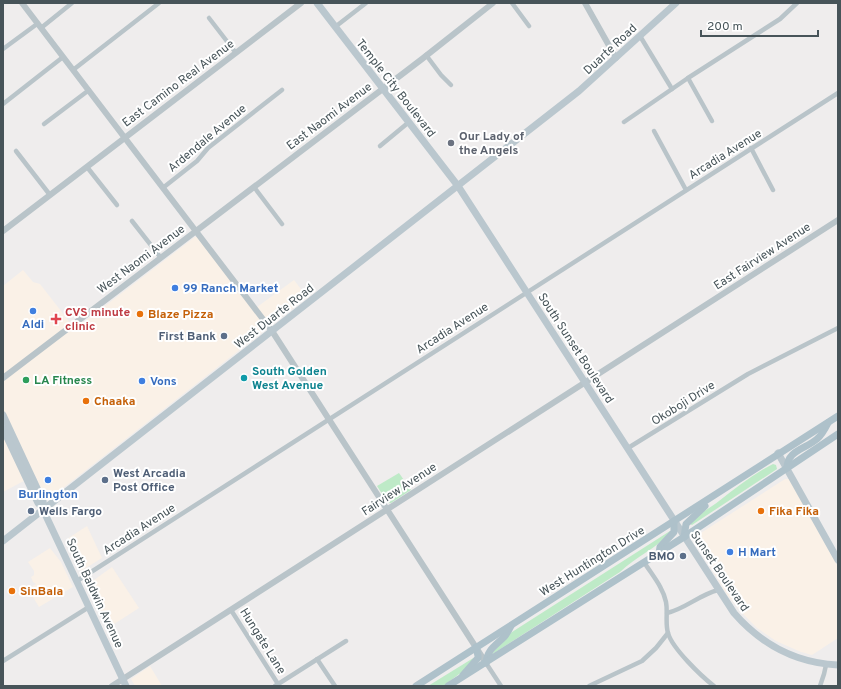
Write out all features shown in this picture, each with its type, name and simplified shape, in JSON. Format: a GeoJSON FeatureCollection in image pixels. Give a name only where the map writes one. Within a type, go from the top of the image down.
{"type":"FeatureCollection","features":[{"type":"Feature","properties":{"kind":"main road","name":"Temple City Boulevard"},"geometry":{"type":"LineString","coordinates":[[317,3],[458,186]]}},
{"type":"Feature","properties":{"kind":"main road","name":"Duarte Road"},"geometry":{"type":"LineString","coordinates":[[558,108],[598,75],[676,3]]}},
{"type":"Feature","properties":{"kind":"main road","name":"West Duarte Road"},"geometry":{"type":"LineString","coordinates":[[3,541],[558,108]]}},
{"type":"Feature","properties":{"kind":"main road","name":"South Sunset Boulevard"},"geometry":{"type":"LineString","coordinates":[[458,186],[628,448],[674,522]]}},
{"type":"Feature","properties":{"kind":"main road","name":"South Baldwin Avenue"},"geometry":{"type":"LineString","coordinates":[[3,415],[43,501],[44,509],[125,683]]}},
{"type":"Feature","properties":{"kind":"main road","name":"West Huntington Drive"},"geometry":{"type":"LineString","coordinates":[[416,686],[838,416]]}},
{"type":"Feature","properties":{"kind":"main road"},"geometry":{"type":"LineString","coordinates":[[787,468],[788,459],[790,456],[817,439],[829,421]]}},
{"type":"Feature","properties":{"kind":"main road","name":"South Baldwin Avenue"},"geometry":{"type":"LineString","coordinates":[[3,429],[38,504],[44,509]]}},
{"type":"Feature","properties":{"kind":"main road"},"geometry":{"type":"LineString","coordinates":[[448,686],[684,537],[838,434]]}},
{"type":"Feature","properties":{"kind":"main road"},"geometry":{"type":"LineString","coordinates":[[778,453],[838,560]]}},
{"type":"Feature","properties":{"kind":"main road"},"geometry":{"type":"LineString","coordinates":[[684,537],[686,524],[707,504],[714,495]]}},
{"type":"Feature","properties":{"kind":"main road"},"geometry":{"type":"LineString","coordinates":[[659,553],[660,547],[674,532],[674,522]]}},
{"type":"Feature","properties":{"kind":"main road","name":"Sunset Boulevard"},"geometry":{"type":"LineString","coordinates":[[674,522],[718,590],[741,621],[768,643],[790,655],[826,665],[838,665]]}},
{"type":"Feature","properties":{"kind":"main road"},"geometry":{"type":"LineString","coordinates":[[486,663],[489,651],[505,636],[512,624]]}},
{"type":"Feature","properties":{"kind":"main road"},"geometry":{"type":"LineString","coordinates":[[459,679],[478,658],[476,647]]}},
{"type":"Feature","properties":{"kind":"street"},"geometry":{"type":"LineString","coordinates":[[22,3],[272,331],[501,686]]}},
{"type":"Feature","properties":{"kind":"street"},"geometry":{"type":"LineString","coordinates":[[3,49],[72,3]]}},
{"type":"Feature","properties":{"kind":"street"},"geometry":{"type":"LineString","coordinates":[[73,70],[160,3]]}},
{"type":"Feature","properties":{"kind":"street","name":"East Camino Real Avenue"},"geometry":{"type":"LineString","coordinates":[[3,231],[301,3]]}},
{"type":"Feature","properties":{"kind":"street"},"geometry":{"type":"LineString","coordinates":[[335,27],[366,3]]}},
{"type":"Feature","properties":{"kind":"street","name":"East Naomi Avenue"},"geometry":{"type":"LineString","coordinates":[[196,231],[493,3]]}},
{"type":"Feature","properties":{"kind":"street"},"geometry":{"type":"LineString","coordinates":[[512,3],[529,26]]}},
{"type":"Feature","properties":{"kind":"street"},"geometry":{"type":"LineString","coordinates":[[585,3],[616,58]]}},
{"type":"Feature","properties":{"kind":"street"},"geometry":{"type":"LineString","coordinates":[[624,122],[688,78],[780,19],[796,3]]}},
{"type":"Feature","properties":{"kind":"street"},"geometry":{"type":"LineString","coordinates":[[209,18],[236,53]]}},
{"type":"Feature","properties":{"kind":"street"},"geometry":{"type":"LineString","coordinates":[[640,36],[672,89]]}},
{"type":"Feature","properties":{"kind":"street"},"geometry":{"type":"LineString","coordinates":[[426,55],[441,75],[451,85]]}},
{"type":"Feature","properties":{"kind":"street"},"geometry":{"type":"LineString","coordinates":[[3,104],[63,57]]}},
{"type":"Feature","properties":{"kind":"street"},"geometry":{"type":"LineString","coordinates":[[688,78],[712,121]]}},
{"type":"Feature","properties":{"kind":"street"},"geometry":{"type":"LineString","coordinates":[[44,124],[89,90]]}},
{"type":"Feature","properties":{"kind":"street","name":"Ardendale Avenue"},"geometry":{"type":"LineString","coordinates":[[164,188],[197,161],[208,148],[282,90]]}},
{"type":"Feature","properties":{"kind":"street","name":"Arcadia Avenue"},"geometry":{"type":"LineString","coordinates":[[77,581],[92,573],[838,93]]}},
{"type":"Feature","properties":{"kind":"street"},"geometry":{"type":"LineString","coordinates":[[380,146],[409,122]]}},
{"type":"Feature","properties":{"kind":"street"},"geometry":{"type":"LineString","coordinates":[[654,131],[686,190]]}},
{"type":"Feature","properties":{"kind":"street"},"geometry":{"type":"LineString","coordinates":[[751,148],[773,190]]}},
{"type":"Feature","properties":{"kind":"street"},"geometry":{"type":"LineString","coordinates":[[16,151],[50,195]]}},
{"type":"Feature","properties":{"kind":"street"},"geometry":{"type":"LineString","coordinates":[[87,167],[117,205]]}},
{"type":"Feature","properties":{"kind":"street"},"geometry":{"type":"LineString","coordinates":[[254,187],[282,224]]}},
{"type":"Feature","properties":{"kind":"street","name":"East Fairview Avenue"},"geometry":{"type":"LineString","coordinates":[[697,310],[838,220]]}},
{"type":"Feature","properties":{"kind":"street"},"geometry":{"type":"LineString","coordinates":[[132,222],[161,258]]}},
{"type":"Feature","properties":{"kind":"street","name":"West Naomi Avenue"},"geometry":{"type":"LineString","coordinates":[[3,378],[196,231]]}},
{"type":"Feature","properties":{"kind":"street","name":"Fairview Avenue"},"geometry":{"type":"LineString","coordinates":[[112,686],[125,683],[232,610],[697,310]]}},
{"type":"Feature","properties":{"kind":"street","name":"Okoboji Drive"},"geometry":{"type":"LineString","coordinates":[[628,448],[748,374],[838,328]]}},
{"type":"Feature","properties":{"kind":"street"},"geometry":{"type":"LineString","coordinates":[[644,562],[663,592],[667,613],[668,633],[670,638],[682,654],[713,686]]}},
{"type":"Feature","properties":{"kind":"street"},"geometry":{"type":"LineString","coordinates":[[667,613],[678,610],[693,600],[718,590]]}},
{"type":"Feature","properties":{"kind":"street"},"geometry":{"type":"LineString","coordinates":[[3,661],[89,607]]}},
{"type":"Feature","properties":{"kind":"street","name":"Hungate Lane"},"geometry":{"type":"LineString","coordinates":[[232,610],[277,685]]}},
{"type":"Feature","properties":{"kind":"street"},"geometry":{"type":"LineString","coordinates":[[589,686],[642,661],[656,648],[668,633]]}},
{"type":"Feature","properties":{"kind":"street"},"geometry":{"type":"LineString","coordinates":[[277,685],[346,640]]}},
{"type":"Feature","properties":{"kind":"street"},"geometry":{"type":"LineString","coordinates":[[317,659],[335,686]]}},
{"type":"Feature","properties":{"kind":"street"},"geometry":{"type":"LineString","coordinates":[[822,685],[826,665]]}},
{"type":"Feature","properties":{"kind":"shaded area"},"geometry":{"type":"Polygon","coordinates":[[[195,237],[197,237],[253,310],[294,280],[307,297],[49,499],[45,499],[35,475],[3,492],[3,286],[23,270],[33,282],[40,284],[75,329],[195,237]]]}},
{"type":"Feature","properties":{"kind":"shaded area"},"geometry":{"type":"Polygon","coordinates":[[[785,479],[789,479],[796,490],[838,567],[838,638],[812,655],[776,641],[757,628],[728,596],[693,539],[785,479]]]}},
{"type":"Feature","properties":{"kind":"shaded area"},"geometry":{"type":"Polygon","coordinates":[[[87,526],[102,558],[81,571],[67,539],[87,526]]]}},
{"type":"Feature","properties":{"kind":"shaded area"},"geometry":{"type":"Polygon","coordinates":[[[50,548],[61,562],[73,587],[39,607],[28,589],[36,584],[33,582],[31,577],[34,575],[34,571],[28,562],[50,548]]]}},
{"type":"Feature","properties":{"kind":"shaded area"},"geometry":{"type":"Polygon","coordinates":[[[112,567],[139,608],[108,628],[87,585],[112,567]]]}},
{"type":"Feature","properties":{"kind":"shaded area"},"geometry":{"type":"Polygon","coordinates":[[[150,666],[162,686],[135,686],[131,679],[150,666]]]}},
{"type":"Feature","properties":{"kind":"green space"},"geometry":{"type":"Polygon","coordinates":[[[773,464],[776,465],[777,469],[692,525],[690,524],[700,514],[745,481],[773,464]]]}},
{"type":"Feature","properties":{"kind":"green space"},"geometry":{"type":"Polygon","coordinates":[[[399,473],[411,490],[391,503],[388,503],[377,486],[399,473]]]}},
{"type":"Feature","properties":{"kind":"green space"},"geometry":{"type":"Polygon","coordinates":[[[670,531],[653,548],[626,566],[620,572],[491,655],[512,632],[670,531]]]}},
{"type":"Feature","properties":{"kind":"green space"},"geometry":{"type":"Polygon","coordinates":[[[475,657],[466,669],[443,686],[428,686],[475,657]]]}},
{"type":"Feature","properties":{"kind":"place","name":"Our Lady of the Angels"},"geometry":{"type":"Point","coordinates":[451,143]}},
{"type":"Feature","properties":{"kind":"place","name":"99 Ranch Market"},"geometry":{"type":"Point","coordinates":[175,288]}},
{"type":"Feature","properties":{"kind":"place","name":"Aldi"},"geometry":{"type":"Point","coordinates":[33,311]}},
{"type":"Feature","properties":{"kind":"place","name":"Blaze Pizza"},"geometry":{"type":"Point","coordinates":[140,314]}},
{"type":"Feature","properties":{"kind":"place","name":"CVS minute clinic"},"geometry":{"type":"Point","coordinates":[56,319]}},
{"type":"Feature","properties":{"kind":"place","name":"First Bank"},"geometry":{"type":"Point","coordinates":[224,336]}},
{"type":"Feature","properties":{"kind":"place","name":"South Golden West Avenue"},"geometry":{"type":"Point","coordinates":[244,378]}},
{"type":"Feature","properties":{"kind":"place","name":"LA Fitness"},"geometry":{"type":"Point","coordinates":[26,380]}},
{"type":"Feature","properties":{"kind":"place","name":"Vons"},"geometry":{"type":"Point","coordinates":[142,381]}},
{"type":"Feature","properties":{"kind":"place","name":"Chaaka"},"geometry":{"type":"Point","coordinates":[86,401]}},
{"type":"Feature","properties":{"kind":"place","name":"Burlington"},"geometry":{"type":"Point","coordinates":[48,480]}},
{"type":"Feature","properties":{"kind":"place","name":"West Arcadia Post Office"},"geometry":{"type":"Point","coordinates":[105,480]}},
{"type":"Feature","properties":{"kind":"place","name":"Wells Fargo"},"geometry":{"type":"Point","coordinates":[31,511]}},
{"type":"Feature","properties":{"kind":"place","name":"Fika Fika"},"geometry":{"type":"Point","coordinates":[761,511]}},
{"type":"Feature","properties":{"kind":"place","name":"H Mart"},"geometry":{"type":"Point","coordinates":[730,552]}},
{"type":"Feature","properties":{"kind":"place","name":"BMO"},"geometry":{"type":"Point","coordinates":[683,556]}},
{"type":"Feature","properties":{"kind":"place","name":"SinBala"},"geometry":{"type":"Point","coordinates":[12,591]}}]}
